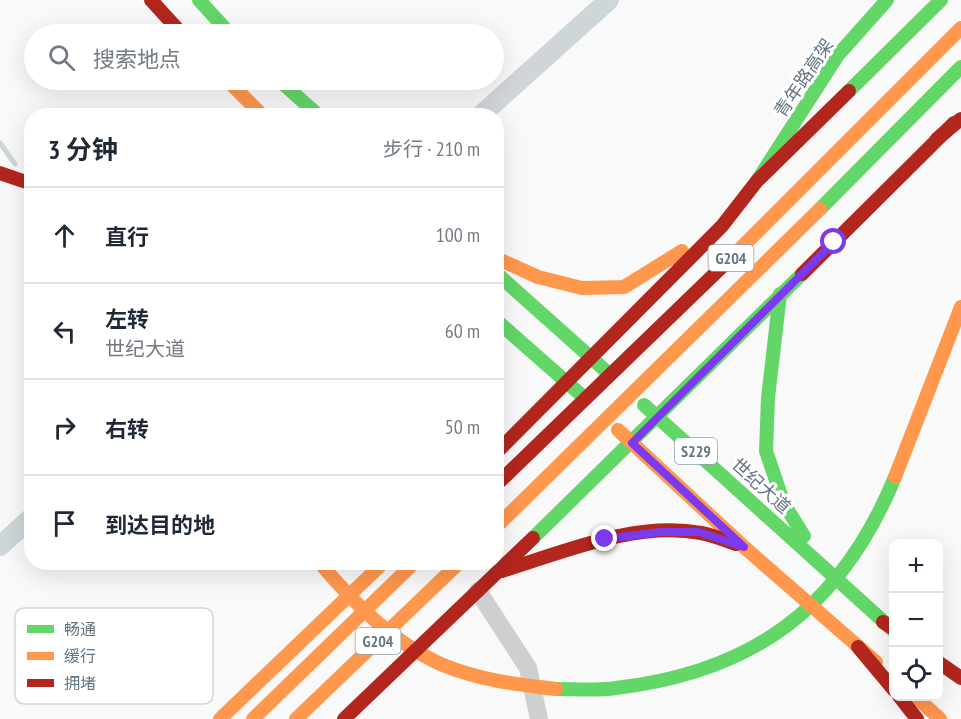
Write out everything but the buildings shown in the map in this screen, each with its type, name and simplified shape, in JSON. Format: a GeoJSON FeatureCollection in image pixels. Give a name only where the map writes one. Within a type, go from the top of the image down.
{"type":"FeatureCollection","features":[{"type":"Feature","properties":{"kind":"main road"},"geometry":{"type":"LineString","coordinates":[[151,0],[173,24]]}},
{"type":"Feature","properties":{"kind":"main road"},"geometry":{"type":"LineString","coordinates":[[199,0],[221,24]]}},
{"type":"Feature","properties":{"kind":"main road","name":"青年路高架"},"geometry":{"type":"LineString","coordinates":[[757,181],[838,55],[887,0]]}},
{"type":"Feature","properties":{"kind":"main road"},"geometry":{"type":"LineString","coordinates":[[504,445],[722,226],[757,181],[941,0]]}},
{"type":"Feature","properties":{"kind":"main road","name":"G204"},"geometry":{"type":"LineString","coordinates":[[504,476],[698,291],[961,28]]}},
{"type":"Feature","properties":{"kind":"main road","name":"G204"},"geometry":{"type":"LineString","coordinates":[[504,519],[717,313],[961,67]]}},
{"type":"Feature","properties":{"kind":"main road"},"geometry":{"type":"LineString","coordinates":[[237,90],[255,108]]}},
{"type":"Feature","properties":{"kind":"main road"},"geometry":{"type":"LineString","coordinates":[[290,90],[310,108]]}},
{"type":"Feature","properties":{"kind":"main road"},"geometry":{"type":"LineString","coordinates":[[504,566],[632,443],[961,117]]}},
{"type":"Feature","properties":{"kind":"main road"},"geometry":{"type":"LineString","coordinates":[[0,173],[24,181]]}},
{"type":"Feature","properties":{"kind":"main road"},"geometry":{"type":"LineString","coordinates":[[504,262],[538,277],[582,288],[624,287],[722,226]]}},
{"type":"Feature","properties":{"kind":"main road","name":"世纪大道"},"geometry":{"type":"LineString","coordinates":[[504,280],[889,626]]}},
{"type":"Feature","properties":{"kind":"main road"},"geometry":{"type":"LineString","coordinates":[[780,294],[768,398],[766,451],[784,504],[823,565]]}},
{"type":"Feature","properties":{"kind":"main road"},"geometry":{"type":"LineString","coordinates":[[326,570],[356,604],[402,641],[445,666],[507,688],[558,696],[639,693],[682,682],[727,666],[778,636],[823,597],[856,554],[885,502],[961,308]]}},
{"type":"Feature","properties":{"kind":"main road","name":"S229"},"geometry":{"type":"LineString","coordinates":[[504,327],[567,382],[744,547],[889,674]]}},
{"type":"Feature","properties":{"kind":"main road"},"geometry":{"type":"LineString","coordinates":[[497,573],[605,539],[660,532],[699,532],[744,547]]}},
{"type":"Feature","properties":{"kind":"main road"},"geometry":{"type":"LineString","coordinates":[[312,570],[342,608],[392,649],[430,671],[475,690]]}},
{"type":"Feature","properties":{"kind":"main road"},"geometry":{"type":"LineString","coordinates":[[220,719],[376,570]]}},
{"type":"Feature","properties":{"kind":"main road","name":"G204"},"geometry":{"type":"LineString","coordinates":[[253,719],[408,570]]}},
{"type":"Feature","properties":{"kind":"main road","name":"G204"},"geometry":{"type":"LineString","coordinates":[[296,719],[452,570]]}},
{"type":"Feature","properties":{"kind":"main road"},"geometry":{"type":"LineString","coordinates":[[344,719],[500,570]]}},
{"type":"Feature","properties":{"kind":"main road"},"geometry":{"type":"LineString","coordinates":[[858,647],[889,684]]}},
{"type":"Feature","properties":{"kind":"main road"},"geometry":{"type":"LineString","coordinates":[[943,665],[961,678]]}},
{"type":"Feature","properties":{"kind":"main road"},"geometry":{"type":"LineString","coordinates":[[943,675],[961,691]]}},
{"type":"Feature","properties":{"kind":"main road"},"geometry":{"type":"LineString","coordinates":[[903,701],[917,719]]}},
{"type":"Feature","properties":{"kind":"main road"},"geometry":{"type":"LineString","coordinates":[[920,701],[940,719]]}},
{"type":"Feature","properties":{"kind":"main road"},"geometry":{"type":"LineString","coordinates":[[520,707],[545,718]]}},
{"type":"Feature","properties":{"kind":"street"},"geometry":{"type":"LineString","coordinates":[[478,591],[528,668],[545,718]]}},
{"type":"Feature","properties":{"kind":"waterway"},"geometry":{"type":"LineString","coordinates":[[489,108],[609,0]]}},
{"type":"Feature","properties":{"kind":"waterway"},"geometry":{"type":"LineString","coordinates":[[0,143],[15,164]]}},
{"type":"Feature","properties":{"kind":"waterway"},"geometry":{"type":"LineString","coordinates":[[0,546],[24,524]]}},
{"type":"Feature","properties":{"kind":"traffic: fast"},"geometry":{"type":"LineString","coordinates":[[199,0],[221,24]]}},
{"type":"Feature","properties":{"kind":"traffic: fast"},"geometry":{"type":"LineString","coordinates":[[757,181],[838,55],[887,0]]}},
{"type":"Feature","properties":{"kind":"traffic: fast"},"geometry":{"type":"LineString","coordinates":[[849,91],[941,0]]}},
{"type":"Feature","properties":{"kind":"traffic: fast"},"geometry":{"type":"LineString","coordinates":[[820,209],[961,67]]}},
{"type":"Feature","properties":{"kind":"traffic: fast"},"geometry":{"type":"LineString","coordinates":[[290,90],[310,108]]}},
{"type":"Feature","properties":{"kind":"traffic: fast"},"geometry":{"type":"LineString","coordinates":[[533,538],[802,274]]}},
{"type":"Feature","properties":{"kind":"traffic: fast"},"geometry":{"type":"LineString","coordinates":[[504,280],[607,372]]}},
{"type":"Feature","properties":{"kind":"traffic: fast"},"geometry":{"type":"LineString","coordinates":[[780,294],[768,398],[766,451],[784,504],[804,536]]}},
{"type":"Feature","properties":{"kind":"traffic: fast"},"geometry":{"type":"LineString","coordinates":[[504,327],[580,394]]}},
{"type":"Feature","properties":{"kind":"traffic: fast"},"geometry":{"type":"LineString","coordinates":[[644,405],[889,626]]}},
{"type":"Feature","properties":{"kind":"traffic: fast"},"geometry":{"type":"LineString","coordinates":[[556,689],[609,689],[666,680],[711,666],[751,648],[788,625],[820,596],[849,562],[873,522],[895,477]]}},
{"type":"Feature","properties":{"kind":"traffic: slow"},"geometry":{"type":"LineString","coordinates":[[729,260],[961,28]]}},
{"type":"Feature","properties":{"kind":"traffic: slow"},"geometry":{"type":"LineString","coordinates":[[237,90],[255,108]]}},
{"type":"Feature","properties":{"kind":"traffic: slow"},"geometry":{"type":"LineString","coordinates":[[504,519],[820,209]]}},
{"type":"Feature","properties":{"kind":"traffic: slow"},"geometry":{"type":"LineString","coordinates":[[504,262],[538,277],[582,288],[624,287],[682,251]]}},
{"type":"Feature","properties":{"kind":"traffic: slow"},"geometry":{"type":"LineString","coordinates":[[895,477],[961,307]]}},
{"type":"Feature","properties":{"kind":"traffic: slow"},"geometry":{"type":"LineString","coordinates":[[618,430],[744,547],[876,662]]}},
{"type":"Feature","properties":{"kind":"traffic: slow"},"geometry":{"type":"LineString","coordinates":[[326,570],[375,621],[425,656],[443,665],[485,678],[556,689]]}},
{"type":"Feature","properties":{"kind":"traffic: slow"},"geometry":{"type":"LineString","coordinates":[[220,719],[376,570]]}},
{"type":"Feature","properties":{"kind":"traffic: slow"},"geometry":{"type":"LineString","coordinates":[[253,719],[407,570]]}},
{"type":"Feature","properties":{"kind":"traffic: slow"},"geometry":{"type":"LineString","coordinates":[[296,719],[452,570]]}},
{"type":"Feature","properties":{"kind":"traffic: slow"},"geometry":{"type":"LineString","coordinates":[[920,701],[940,719]]}},
{"type":"Feature","properties":{"kind":"traffic: jam"},"geometry":{"type":"LineString","coordinates":[[151,0],[173,24]]}},
{"type":"Feature","properties":{"kind":"traffic: jam"},"geometry":{"type":"LineString","coordinates":[[504,445],[722,226],[757,181],[849,91]]}},
{"type":"Feature","properties":{"kind":"traffic: jam"},"geometry":{"type":"LineString","coordinates":[[937,139],[961,119]]}},
{"type":"Feature","properties":{"kind":"traffic: jam"},"geometry":{"type":"LineString","coordinates":[[802,274],[954,123]]}},
{"type":"Feature","properties":{"kind":"traffic: jam"},"geometry":{"type":"LineString","coordinates":[[0,173],[24,181]]}},
{"type":"Feature","properties":{"kind":"traffic: jam"},"geometry":{"type":"LineString","coordinates":[[504,477],[729,260]]}},
{"type":"Feature","properties":{"kind":"traffic: jam"},"geometry":{"type":"LineString","coordinates":[[502,571],[600,540],[651,531],[676,530],[701,533],[736,544]]}},
{"type":"Feature","properties":{"kind":"traffic: jam"},"geometry":{"type":"LineString","coordinates":[[504,566],[533,538]]}},
{"type":"Feature","properties":{"kind":"traffic: jam"},"geometry":{"type":"LineString","coordinates":[[344,719],[500,570]]}},
{"type":"Feature","properties":{"kind":"traffic: jam"},"geometry":{"type":"LineString","coordinates":[[883,622],[889,626]]}},
{"type":"Feature","properties":{"kind":"traffic: jam"},"geometry":{"type":"LineString","coordinates":[[858,647],[889,684]]}},
{"type":"Feature","properties":{"kind":"traffic: jam"},"geometry":{"type":"LineString","coordinates":[[943,665],[961,678]]}},
{"type":"Feature","properties":{"kind":"traffic: jam"},"geometry":{"type":"LineString","coordinates":[[903,701],[917,719]]}},
{"type":"Feature","properties":{"kind":"route"},"geometry":{"type":"LineString","coordinates":[[605,539],[660,532],[699,532],[744,547],[632,443],[834,242]]}}]}
